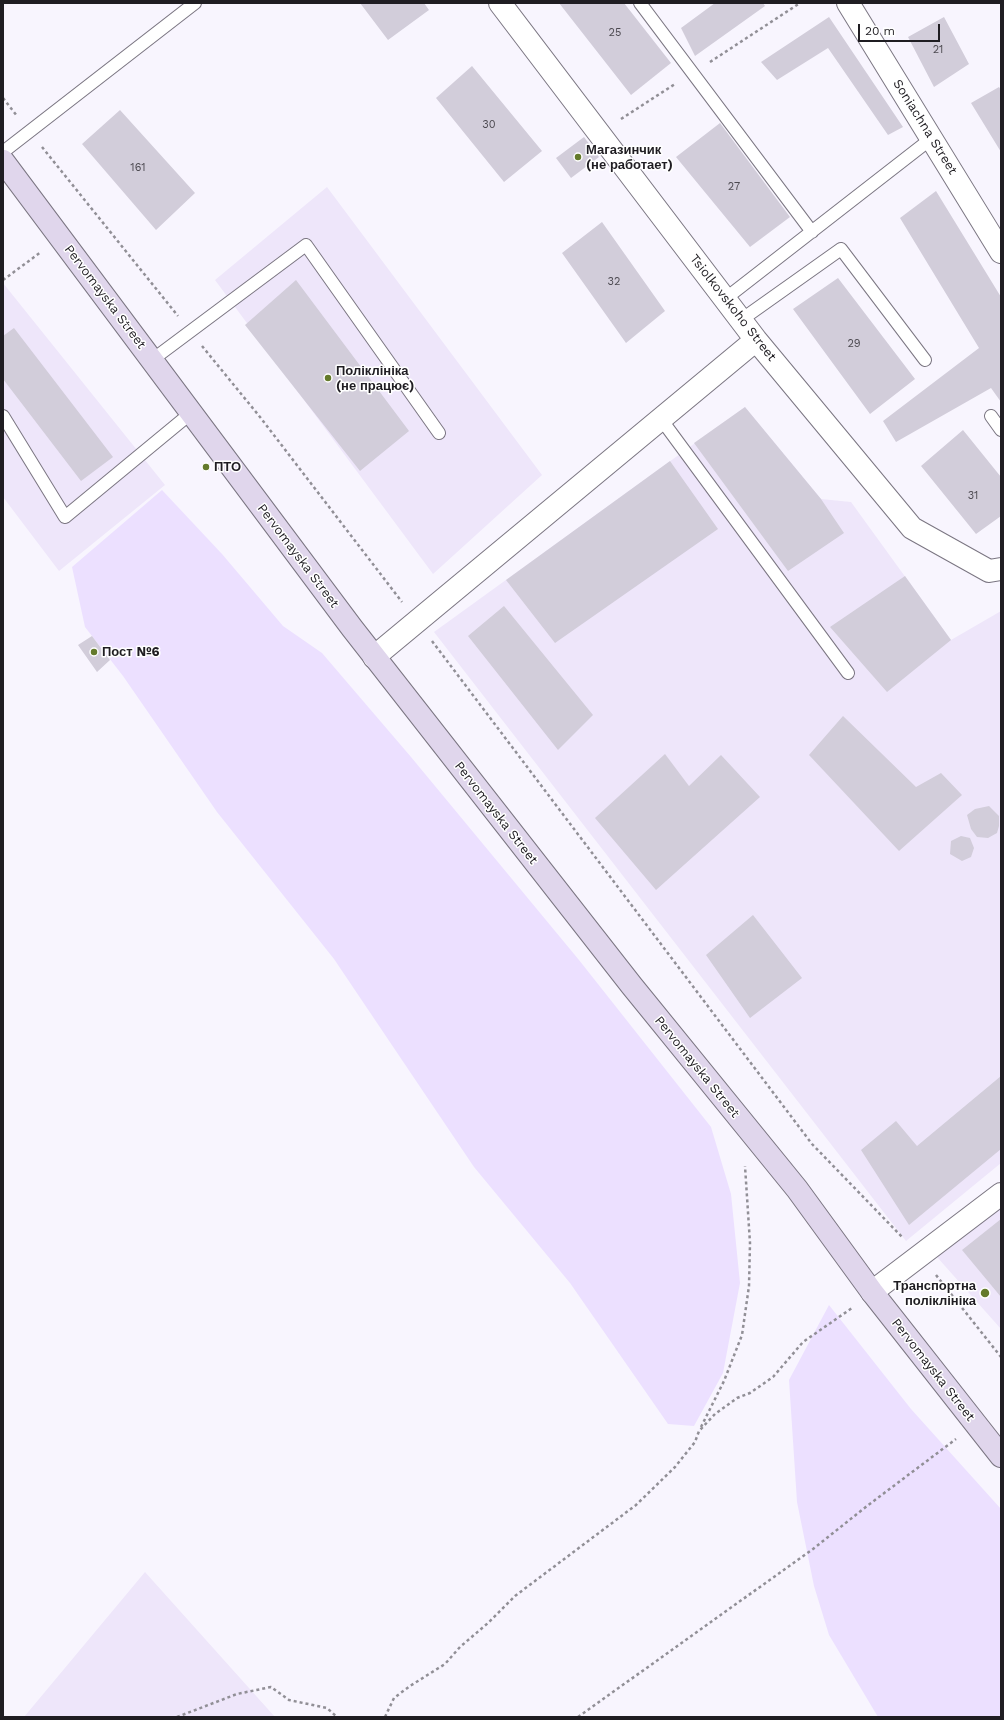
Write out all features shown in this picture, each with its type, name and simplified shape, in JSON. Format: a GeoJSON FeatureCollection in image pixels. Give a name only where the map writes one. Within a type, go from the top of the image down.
{"type":"FeatureCollection","features":[{"type":"Feature","properties":{"kind":"street","name":"Tsiolkovskoho Street"},"geometry":{"type":"LineString","coordinates":[[500,3],[756,340],[912,528],[990,571],[1001,569]]}},
{"type":"Feature","properties":{"kind":"street","name":"Soniachna Street"},"geometry":{"type":"LineString","coordinates":[[848,3],[1001,252]]}},
{"type":"Feature","properties":{"kind":"street","name":"Pervomayska Street"},"geometry":{"type":"LineString","coordinates":[[3,161],[374,657],[632,986],[796,1189],[872,1292],[1001,1456]]}},
{"type":"Feature","properties":{"kind":"street"},"geometry":{"type":"LineString","coordinates":[[374,657],[756,340]]}},
{"type":"Feature","properties":{"kind":"street"},"geometry":{"type":"LineString","coordinates":[[872,1292],[1001,1194]]}},
{"type":"Feature","properties":{"kind":"lane"},"geometry":{"type":"LineString","coordinates":[[3,152],[195,3]]}},
{"type":"Feature","properties":{"kind":"lane"},"geometry":{"type":"LineString","coordinates":[[640,3],[812,232]]}},
{"type":"Feature","properties":{"kind":"lane"},"geometry":{"type":"LineString","coordinates":[[725,299],[932,138]]}},
{"type":"Feature","properties":{"kind":"lane"},"geometry":{"type":"LineString","coordinates":[[152,360],[306,245],[439,433]]}},
{"type":"Feature","properties":{"kind":"lane"},"geometry":{"type":"LineString","coordinates":[[741,320],[841,249],[925,360]]}},
{"type":"Feature","properties":{"kind":"lane"},"geometry":{"type":"LineString","coordinates":[[3,416],[65,517],[191,413]]}},
{"type":"Feature","properties":{"kind":"lane"},"geometry":{"type":"LineString","coordinates":[[991,416],[1001,430]]}},
{"type":"Feature","properties":{"kind":"lane"},"geometry":{"type":"LineString","coordinates":[[661,420],[848,673]]}},
{"type":"Feature","properties":{"kind":"path"},"geometry":{"type":"LineString","coordinates":[[3,280],[60,237]]}},
{"type":"Feature","properties":{"kind":"path"},"geometry":{"type":"LineString","coordinates":[[385,1717],[394,1698],[445,1664],[460,1647],[516,1596],[636,1505],[675,1468],[695,1442],[724,1382],[742,1335],[749,1286],[750,1243],[744,1160]]}},
{"type":"Feature","properties":{"kind":"path"},"geometry":{"type":"LineString","coordinates":[[699,1431],[714,1414],[737,1398],[750,1393],[773,1377],[803,1342],[872,1292]]}},
{"type":"Feature","properties":{"kind":"path"},"geometry":{"type":"LineString","coordinates":[[578,1717],[813,1549],[867,1506],[976,1424]]}},
{"type":"Feature","properties":{"kind":"path"},"geometry":{"type":"LineString","coordinates":[[177,1717],[237,1694],[271,1687],[289,1700],[327,1708],[337,1717]]}},
{"type":"Feature","properties":{"kind":"shaded area"},"geometry":{"type":"Polygon","coordinates":[[[327,187],[542,475],[433,574],[215,280],[327,187]]]}},
{"type":"Feature","properties":{"kind":"shaded area"},"geometry":{"type":"Polygon","coordinates":[[[3,283],[165,485],[59,571],[3,497],[3,283]]]}},
{"type":"Feature","properties":{"kind":"shaded area"},"geometry":{"type":"Polygon","coordinates":[[[745,407],[821,499],[851,502],[951,640],[1001,611],[1001,1163],[906,1241],[434,632],[745,407]]]}},
{"type":"Feature","properties":{"kind":"shaded area"},"geometry":{"type":"Polygon","coordinates":[[[162,490],[222,554],[283,626],[322,653],[411,757],[579,960],[711,1127],[731,1194],[740,1283],[723,1373],[694,1426],[668,1424],[570,1283],[474,1167],[334,959],[217,812],[123,676],[85,627],[72,567],[162,490]]]}},
{"type":"Feature","properties":{"kind":"shaded area","name":"Транспортна поліклініка"},"geometry":{"type":"Polygon","coordinates":[[[1001,1208],[1001,1329],[937,1257],[1001,1208]]]}},
{"type":"Feature","properties":{"kind":"shaded area"},"geometry":{"type":"Polygon","coordinates":[[[829,1305],[911,1409],[1001,1509],[1001,1717],[878,1717],[829,1635],[814,1586],[797,1502],[789,1380],[829,1305]]]}},
{"type":"Feature","properties":{"kind":"shaded area"},"geometry":{"type":"Polygon","coordinates":[[[145,1572],[275,1717],[24,1717],[145,1572]]]}},
{"type":"Feature","properties":{"kind":"building"},"geometry":{"type":"Polygon","coordinates":[[[360,3],[424,3],[429,10],[388,40],[360,3]]]}},
{"type":"Feature","properties":{"kind":"building"},"geometry":{"type":"Polygon","coordinates":[[[559,3],[624,3],[671,63],[631,95],[559,3]]]}},
{"type":"Feature","properties":{"kind":"building"},"geometry":{"type":"Polygon","coordinates":[[[715,3],[763,3],[765,6],[695,56],[681,28],[715,3]]]}},
{"type":"Feature","properties":{"kind":"building"},"geometry":{"type":"Polygon","coordinates":[[[829,17],[903,127],[888,135],[828,48],[777,80],[761,62],[829,17]]]}},
{"type":"Feature","properties":{"kind":"building"},"geometry":{"type":"Polygon","coordinates":[[[944,17],[969,64],[934,87],[908,37],[944,17]]]}},
{"type":"Feature","properties":{"kind":"building"},"geometry":{"type":"Polygon","coordinates":[[[472,66],[542,151],[504,182],[436,98],[472,66]]]}},
{"type":"Feature","properties":{"kind":"building"},"geometry":{"type":"Polygon","coordinates":[[[999,87],[1001,90],[1001,152],[971,103],[999,87]]]}},
{"type":"Feature","properties":{"kind":"building"},"geometry":{"type":"Polygon","coordinates":[[[120,110],[195,193],[156,230],[82,144],[120,110]]]}},
{"type":"Feature","properties":{"kind":"building"},"geometry":{"type":"Polygon","coordinates":[[[720,123],[790,217],[750,247],[676,157],[720,123]]]}},
{"type":"Feature","properties":{"kind":"building","name":"Магазинчик (не работает)"},"geometry":{"type":"Polygon","coordinates":[[[584,137],[599,157],[571,178],[556,158],[584,137]]]}},
{"type":"Feature","properties":{"kind":"building"},"geometry":{"type":"Polygon","coordinates":[[[936,191],[1001,297],[1001,402],[991,388],[896,442],[883,421],[979,348],[900,218],[936,191]]]}},
{"type":"Feature","properties":{"kind":"building"},"geometry":{"type":"Polygon","coordinates":[[[602,222],[665,311],[626,343],[562,253],[602,222]]]}},
{"type":"Feature","properties":{"kind":"building"},"geometry":{"type":"Polygon","coordinates":[[[838,278],[915,379],[870,414],[793,309],[838,278]]]}},
{"type":"Feature","properties":{"kind":"building","name":"Поліклініка (не працює)"},"geometry":{"type":"Polygon","coordinates":[[[296,280],[409,431],[360,471],[245,325],[296,280]]]}},
{"type":"Feature","properties":{"kind":"building"},"geometry":{"type":"Polygon","coordinates":[[[14,328],[113,457],[81,481],[3,379],[3,336],[14,328]]]}},
{"type":"Feature","properties":{"kind":"building"},"geometry":{"type":"Polygon","coordinates":[[[745,407],[821,499],[844,533],[788,571],[694,443],[745,407]]]}},
{"type":"Feature","properties":{"kind":"building"},"geometry":{"type":"Polygon","coordinates":[[[963,430],[1001,477],[1001,516],[976,534],[921,466],[963,430]]]}},
{"type":"Feature","properties":{"kind":"building"},"geometry":{"type":"Polygon","coordinates":[[[670,461],[718,529],[555,643],[506,580],[670,461]]]}},
{"type":"Feature","properties":{"kind":"building"},"geometry":{"type":"Polygon","coordinates":[[[905,576],[951,640],[887,692],[830,627],[905,576]]]}},
{"type":"Feature","properties":{"kind":"building"},"geometry":{"type":"Polygon","coordinates":[[[504,606],[593,715],[558,750],[468,636],[504,606]]]}},
{"type":"Feature","properties":{"kind":"building","name":"Пост №6"},"geometry":{"type":"Polygon","coordinates":[[[92,636],[110,660],[97,672],[78,645],[92,636]]]}},
{"type":"Feature","properties":{"kind":"building"},"geometry":{"type":"Polygon","coordinates":[[[843,716],[916,787],[941,773],[962,795],[899,851],[809,755],[843,716]]]}},
{"type":"Feature","properties":{"kind":"building"},"geometry":{"type":"Polygon","coordinates":[[[665,754],[689,786],[721,755],[760,797],[656,890],[595,818],[665,754]]]}},
{"type":"Feature","properties":{"kind":"building"},"geometry":{"type":"Polygon","coordinates":[[[989,806],[999,816],[997,833],[988,838],[977,837],[971,829],[967,815],[975,809],[989,806]]]}},
{"type":"Feature","properties":{"kind":"building"},"geometry":{"type":"Polygon","coordinates":[[[961,836],[970,838],[974,848],[971,857],[962,861],[950,854],[951,841],[961,836]]]}},
{"type":"Feature","properties":{"kind":"building"},"geometry":{"type":"Polygon","coordinates":[[[753,915],[802,978],[750,1018],[706,955],[753,915]]]}},
{"type":"Feature","properties":{"kind":"building"},"geometry":{"type":"Polygon","coordinates":[[[1001,1076],[1001,1149],[909,1225],[861,1150],[896,1121],[917,1146],[1001,1076]]]}},
{"type":"Feature","properties":{"kind":"building"},"geometry":{"type":"Polygon","coordinates":[[[1001,1219],[1001,1297],[962,1250],[1001,1219]]]}},
{"type":"Feature","properties":{"kind":"place","name":"Магазинчик (не работает)"},"geometry":{"type":"Point","coordinates":[578,157]}},
{"type":"Feature","properties":{"kind":"place","name":"Поліклініка (не працює)"},"geometry":{"type":"Point","coordinates":[328,378]}},
{"type":"Feature","properties":{"kind":"place","name":"ПТО"},"geometry":{"type":"Point","coordinates":[206,467]}},
{"type":"Feature","properties":{"kind":"place","name":"Пост №6"},"geometry":{"type":"Point","coordinates":[94,652]}},
{"type":"Feature","properties":{"kind":"place","name":"Транспортна поліклініка"},"geometry":{"type":"Point","coordinates":[985,1293]}}]}
